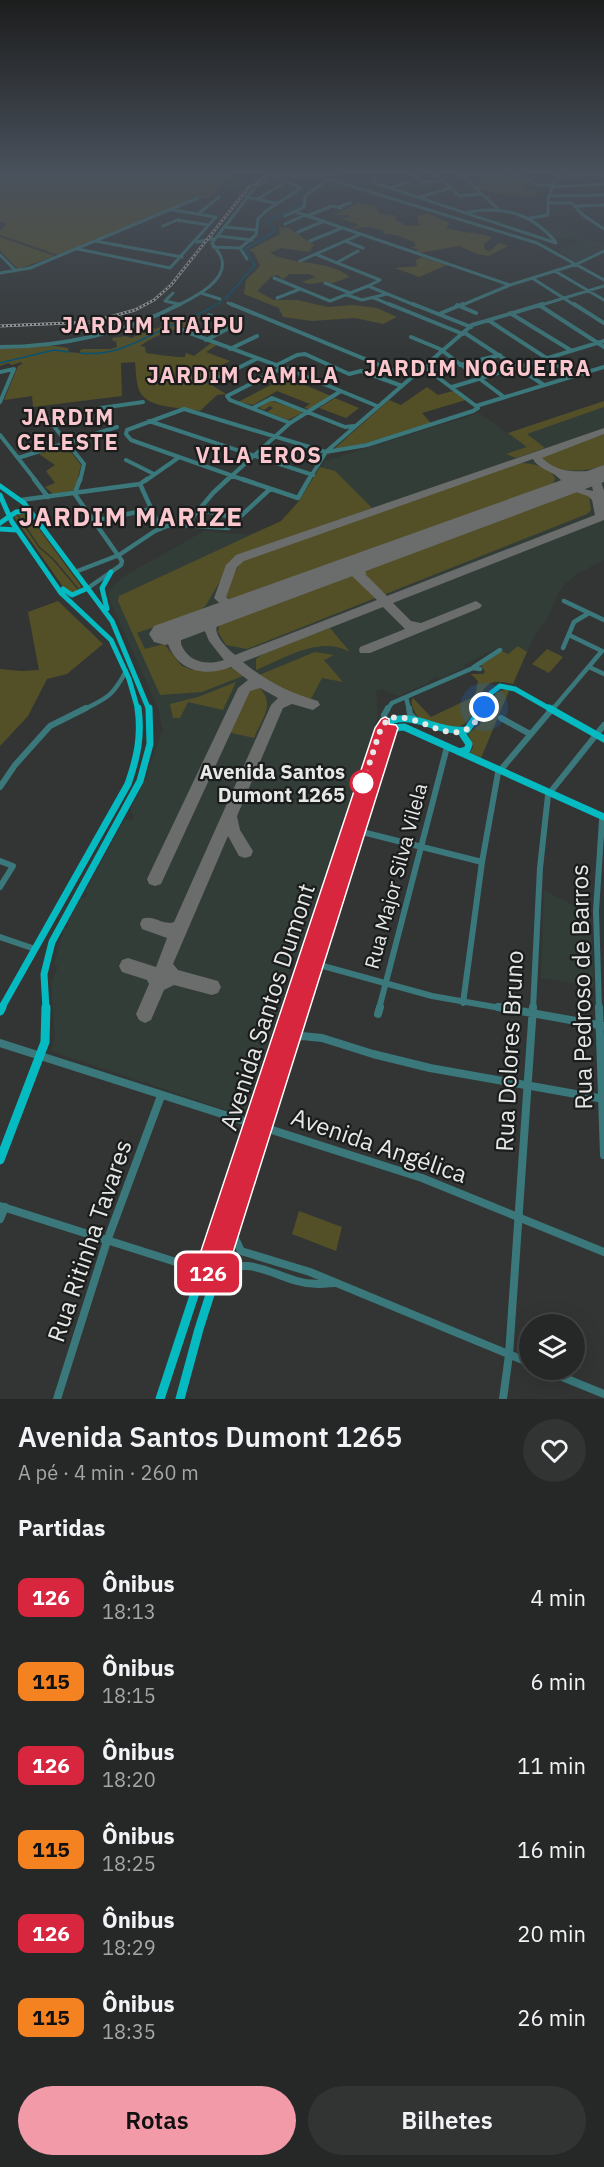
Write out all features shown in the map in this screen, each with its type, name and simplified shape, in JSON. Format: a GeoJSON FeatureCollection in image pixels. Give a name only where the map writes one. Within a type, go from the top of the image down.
{"type":"FeatureCollection","features":[{"type":"Feature","properties":{"kind":"main road"},"geometry":{"type":"LineString","coordinates":[[0,486],[24,501],[84,587],[112,621]]}},
{"type":"Feature","properties":{"kind":"main road"},"geometry":{"type":"LineString","coordinates":[[0,495],[9,514],[61,593],[111,640],[126,671],[140,711],[141,730],[136,761],[115,808],[0,1011]]}},
{"type":"Feature","properties":{"kind":"main road"},"geometry":{"type":"LineString","coordinates":[[20,531],[0,524],[9,514],[27,512],[59,555],[71,566]]}},
{"type":"Feature","properties":{"kind":"main road"},"geometry":{"type":"LineString","coordinates":[[41,562],[65,592],[74,595],[84,587]]}},
{"type":"Feature","properties":{"kind":"main road"},"geometry":{"type":"LineString","coordinates":[[0,1160],[41,1056],[47,1027],[44,974],[52,942],[134,793],[148,757],[151,732],[148,705],[102,593],[103,584],[111,572]]}},
{"type":"Feature","properties":{"kind":"main road"},"geometry":{"type":"LineString","coordinates":[[385,722],[396,716],[417,721],[441,731],[461,732],[479,718],[491,691],[500,686],[515,689],[604,739]]}},
{"type":"Feature","properties":{"kind":"main road","name":"Avenida Santos Dumont"},"geometry":{"type":"LineString","coordinates":[[160,1399],[204,1272],[381,728],[385,722]]}},
{"type":"Feature","properties":{"kind":"main road","name":"Avenida Santos Dumont"},"geometry":{"type":"LineString","coordinates":[[180,1399],[217,1275],[392,728],[404,727],[447,747]]}},
{"type":"Feature","properties":{"kind":"main road"},"geometry":{"type":"LineString","coordinates":[[458,752],[467,750],[470,744],[461,732]]}},
{"type":"Feature","properties":{"kind":"main road"},"geometry":{"type":"LineString","coordinates":[[447,747],[604,818]]}},
{"type":"Feature","properties":{"kind":"main road"},"geometry":{"type":"LineString","coordinates":[[303,967],[315,967]]}},
{"type":"Feature","properties":{"kind":"street"},"geometry":{"type":"LineString","coordinates":[[0,273],[26,269],[107,236]]}},
{"type":"Feature","properties":{"kind":"street"},"geometry":{"type":"LineString","coordinates":[[77,249],[168,268],[182,257],[200,236]]}},
{"type":"Feature","properties":{"kind":"street"},"geometry":{"type":"LineString","coordinates":[[213,247],[240,248],[254,236]]}},
{"type":"Feature","properties":{"kind":"street"},"geometry":{"type":"LineString","coordinates":[[310,241],[322,236]]}},
{"type":"Feature","properties":{"kind":"street"},"geometry":{"type":"LineString","coordinates":[[300,261],[356,236]]}},
{"type":"Feature","properties":{"kind":"street"},"geometry":{"type":"LineString","coordinates":[[368,236],[510,285]]}},
{"type":"Feature","properties":{"kind":"street"},"geometry":{"type":"LineString","coordinates":[[515,236],[557,252],[604,280]]}},
{"type":"Feature","properties":{"kind":"street"},"geometry":{"type":"LineString","coordinates":[[540,236],[556,243]]}},
{"type":"Feature","properties":{"kind":"street"},"geometry":{"type":"LineString","coordinates":[[195,242],[216,237],[252,240]]}},
{"type":"Feature","properties":{"kind":"street"},"geometry":{"type":"LineString","coordinates":[[0,347],[39,346],[104,334],[157,316],[201,293],[218,277],[222,262],[212,243],[216,237]]}},
{"type":"Feature","properties":{"kind":"street"},"geometry":{"type":"LineString","coordinates":[[548,239],[553,238],[557,252]]}},
{"type":"Feature","properties":{"kind":"street"},"geometry":{"type":"LineString","coordinates":[[95,241],[182,257]]}},
{"type":"Feature","properties":{"kind":"street"},"geometry":{"type":"LineString","coordinates":[[345,241],[363,248]]}},
{"type":"Feature","properties":{"kind":"street"},"geometry":{"type":"LineString","coordinates":[[240,248],[247,259]]}},
{"type":"Feature","properties":{"kind":"street"},"geometry":{"type":"LineString","coordinates":[[338,262],[358,251]]}},
{"type":"Feature","properties":{"kind":"street"},"geometry":{"type":"LineString","coordinates":[[439,314],[510,285],[578,264],[604,251]]}},
{"type":"Feature","properties":{"kind":"street"},"geometry":{"type":"LineString","coordinates":[[274,278],[327,300],[335,300],[380,279],[315,254]]}},
{"type":"Feature","properties":{"kind":"street"},"geometry":{"type":"LineString","coordinates":[[0,255],[16,271]]}},
{"type":"Feature","properties":{"kind":"street"},"geometry":{"type":"LineString","coordinates":[[0,267],[10,265]]}},
{"type":"Feature","properties":{"kind":"street"},"geometry":{"type":"LineString","coordinates":[[555,271],[604,300]]}},
{"type":"Feature","properties":{"kind":"street"},"geometry":{"type":"LineString","coordinates":[[532,278],[604,323]]}},
{"type":"Feature","properties":{"kind":"street"},"geometry":{"type":"LineString","coordinates":[[325,283],[358,300],[389,294]]}},
{"type":"Feature","properties":{"kind":"street"},"geometry":{"type":"LineString","coordinates":[[368,286],[471,327]]}},
{"type":"Feature","properties":{"kind":"street"},"geometry":{"type":"LineString","coordinates":[[604,286],[510,313],[471,327],[326,452],[298,498],[178,458],[131,440],[126,434],[127,430],[178,410],[190,410],[326,452],[378,441],[473,411],[478,408],[477,406],[504,397],[604,367]]}},
{"type":"Feature","properties":{"kind":"street"},"geometry":{"type":"LineString","coordinates":[[277,298],[300,289]]}},
{"type":"Feature","properties":{"kind":"street"},"geometry":{"type":"LineString","coordinates":[[173,293],[165,301],[179,304]]}},
{"type":"Feature","properties":{"kind":"street"},"geometry":{"type":"LineString","coordinates":[[201,293],[220,299]]}},
{"type":"Feature","properties":{"kind":"street"},"geometry":{"type":"LineString","coordinates":[[374,298],[464,334],[544,385]]}},
{"type":"Feature","properties":{"kind":"street"},"geometry":{"type":"LineString","coordinates":[[228,303],[411,378]]}},
{"type":"Feature","properties":{"kind":"street"},"geometry":{"type":"LineString","coordinates":[[457,305],[476,313]]}},
{"type":"Feature","properties":{"kind":"street"},"geometry":{"type":"LineString","coordinates":[[539,305],[604,347]]}},
{"type":"Feature","properties":{"kind":"street"},"geometry":{"type":"LineString","coordinates":[[510,313],[572,351]]}},
{"type":"Feature","properties":{"kind":"street"},"geometry":{"type":"LineString","coordinates":[[207,339],[233,326],[209,315]]}},
{"type":"Feature","properties":{"kind":"street"},"geometry":{"type":"LineString","coordinates":[[488,320],[574,375]]}},
{"type":"Feature","properties":{"kind":"street"},"geometry":{"type":"LineString","coordinates":[[179,329],[378,406]]}},
{"type":"Feature","properties":{"kind":"street"},"geometry":{"type":"LineString","coordinates":[[230,349],[257,336]]}},
{"type":"Feature","properties":{"kind":"street"},"geometry":{"type":"LineString","coordinates":[[411,338],[442,351],[504,397]]}},
{"type":"Feature","properties":{"kind":"street"},"geometry":{"type":"LineString","coordinates":[[452,387],[604,341]]}},
{"type":"Feature","properties":{"kind":"street"},"geometry":{"type":"LineString","coordinates":[[277,365],[297,355],[305,354],[349,374],[361,371],[402,386]]}},
{"type":"Feature","properties":{"kind":"street"},"geometry":{"type":"LineString","coordinates":[[460,365],[500,355]]}},
{"type":"Feature","properties":{"kind":"street"},"geometry":{"type":"LineString","coordinates":[[210,382],[256,359]]}},
{"type":"Feature","properties":{"kind":"street"},"geometry":{"type":"LineString","coordinates":[[424,367],[477,406]]}},
{"type":"Feature","properties":{"kind":"street"},"geometry":{"type":"LineString","coordinates":[[282,368],[227,396],[230,400],[290,423]]}},
{"type":"Feature","properties":{"kind":"street"},"geometry":{"type":"LineString","coordinates":[[0,372],[13,369]]}},
{"type":"Feature","properties":{"kind":"street"},"geometry":{"type":"LineString","coordinates":[[0,402],[2,392],[13,369]]}},
{"type":"Feature","properties":{"kind":"street"},"geometry":{"type":"LineString","coordinates":[[187,524],[198,509],[290,423],[341,391]]}},
{"type":"Feature","properties":{"kind":"street"},"geometry":{"type":"LineString","coordinates":[[253,408],[272,398],[345,427],[355,426]]}},
{"type":"Feature","properties":{"kind":"street"},"geometry":{"type":"LineString","coordinates":[[101,408],[143,402]]}},
{"type":"Feature","properties":{"kind":"street"},"geometry":{"type":"LineString","coordinates":[[45,415],[84,464],[78,490],[74,493]]}},
{"type":"Feature","properties":{"kind":"street"},"geometry":{"type":"LineString","coordinates":[[149,421],[313,475]]}},
{"type":"Feature","properties":{"kind":"street"},"geometry":{"type":"LineString","coordinates":[[18,458],[117,427]]}},
{"type":"Feature","properties":{"kind":"street"},"geometry":{"type":"LineString","coordinates":[[345,427],[348,432]]}},
{"type":"Feature","properties":{"kind":"street"},"geometry":{"type":"LineString","coordinates":[[0,435],[2,441],[48,497]]}},
{"type":"Feature","properties":{"kind":"street"},"geometry":{"type":"LineString","coordinates":[[16,512],[24,501],[140,484],[178,458]]}},
{"type":"Feature","properties":{"kind":"street"},"geometry":{"type":"LineString","coordinates":[[126,460],[154,474]]}},
{"type":"Feature","properties":{"kind":"street"},"geometry":{"type":"LineString","coordinates":[[140,484],[160,528]]}},
{"type":"Feature","properties":{"kind":"street"},"geometry":{"type":"LineString","coordinates":[[75,572],[119,556],[160,528],[187,524],[218,529],[228,528],[270,489]]}},
{"type":"Feature","properties":{"kind":"street"},"geometry":{"type":"LineString","coordinates":[[74,493],[122,561]]}},
{"type":"Feature","properties":{"kind":"street"},"geometry":{"type":"LineString","coordinates":[[93,521],[152,509]]}},
{"type":"Feature","properties":{"kind":"street"},"geometry":{"type":"LineString","coordinates":[[198,509],[239,519]]}},
{"type":"Feature","properties":{"kind":"street"},"geometry":{"type":"LineString","coordinates":[[111,559],[122,561]]}},
{"type":"Feature","properties":{"kind":"street"},"geometry":{"type":"LineString","coordinates":[[84,587],[111,572],[121,565],[122,561]]}},
{"type":"Feature","properties":{"kind":"street"},"geometry":{"type":"LineString","coordinates":[[564,600],[604,620]]}},
{"type":"Feature","properties":{"kind":"street"},"geometry":{"type":"LineString","coordinates":[[563,648],[574,622],[589,613]]}},
{"type":"Feature","properties":{"kind":"street"},"geometry":{"type":"LineString","coordinates":[[463,1003],[482,862],[500,770],[603,651],[569,634]]}},
{"type":"Feature","properties":{"kind":"street"},"geometry":{"type":"LineString","coordinates":[[385,722],[384,715],[389,706],[473,668],[501,650]]}},
{"type":"Feature","properties":{"kind":"street"},"geometry":{"type":"LineString","coordinates":[[589,667],[604,674]]}},
{"type":"Feature","properties":{"kind":"street"},"geometry":{"type":"LineString","coordinates":[[473,668],[480,669]]}},
{"type":"Feature","properties":{"kind":"street"},"geometry":{"type":"LineString","coordinates":[[0,787],[15,765],[50,726],[100,703],[117,689],[126,671]]}},
{"type":"Feature","properties":{"kind":"street"},"geometry":{"type":"LineString","coordinates":[[121,679],[129,679]]}},
{"type":"Feature","properties":{"kind":"street"},"geometry":{"type":"LineString","coordinates":[[406,697],[410,714],[417,721]]}},
{"type":"Feature","properties":{"kind":"street"},"geometry":{"type":"LineString","coordinates":[[501,718],[530,734]]}},
{"type":"Feature","properties":{"kind":"street","name":"Rua Dolores Bruno"},"geometry":{"type":"LineString","coordinates":[[503,1399],[509,1355],[529,1085],[540,868],[548,795],[604,724]]}},
{"type":"Feature","properties":{"kind":"street","name":"Rua Major Silva Vilela"},"geometry":{"type":"LineString","coordinates":[[378,1014],[447,747]]}},
{"type":"Feature","properties":{"kind":"street","name":"Rua Pedroso de Barros"},"geometry":{"type":"LineString","coordinates":[[604,818],[602,820],[596,911],[602,1025],[604,1155]]}},
{"type":"Feature","properties":{"kind":"street"},"geometry":{"type":"LineString","coordinates":[[358,831],[482,862]]}},
{"type":"Feature","properties":{"kind":"street"},"geometry":{"type":"LineString","coordinates":[[0,861],[14,866],[0,887]]}},
{"type":"Feature","properties":{"kind":"street"},"geometry":{"type":"LineString","coordinates":[[0,937],[35,949]]}},
{"type":"Feature","properties":{"kind":"street"},"geometry":{"type":"LineString","coordinates":[[315,967],[323,966],[463,1003],[602,1025]]}},
{"type":"Feature","properties":{"kind":"street"},"geometry":{"type":"LineString","coordinates":[[293,1038],[309,1034],[430,1067],[603,1099]]}},
{"type":"Feature","properties":{"kind":"street","name":"Avenida Angélica"},"geometry":{"type":"LineString","coordinates":[[0,1043],[422,1178],[604,1252]]}},
{"type":"Feature","properties":{"kind":"street","name":"Rua Ritinha Tavares"},"geometry":{"type":"LineString","coordinates":[[57,1399],[107,1241],[161,1096]]}},
{"type":"Feature","properties":{"kind":"street"},"geometry":{"type":"LineString","coordinates":[[0,1219],[2,1207],[217,1275],[226,1267],[239,1264],[310,1284],[334,1283]]}},
{"type":"Feature","properties":{"kind":"street"},"geometry":{"type":"LineString","coordinates":[[231,1231],[241,1251],[312,1273],[519,1359]]}},
{"type":"Feature","properties":{"kind":"street"},"geometry":{"type":"LineString","coordinates":[[310,1284],[315,1281],[312,1273]]}},
{"type":"Feature","properties":{"kind":"street"},"geometry":{"type":"LineString","coordinates":[[570,1380],[604,1394]]}},
{"type":"Feature","properties":{"kind":"shaded area"},"geometry":{"type":"Polygon","coordinates":[[[4,236],[103,236],[58,255],[4,236]]]}},
{"type":"Feature","properties":{"kind":"shaded area"},"geometry":{"type":"Polygon","coordinates":[[[276,236],[301,236],[314,245],[309,252],[281,248],[270,253],[290,260],[332,267],[350,277],[330,284],[323,282],[310,284],[302,282],[316,277],[309,274],[289,274],[283,280],[278,275],[272,276],[257,291],[274,300],[297,300],[328,307],[354,305],[377,308],[397,317],[383,324],[355,318],[312,321],[283,317],[279,308],[244,294],[246,280],[260,266],[254,253],[249,250],[276,236]]]}},
{"type":"Feature","properties":{"kind":"shaded area"},"geometry":{"type":"Polygon","coordinates":[[[399,236],[490,236],[493,237],[484,244],[485,250],[490,251],[499,243],[508,246],[489,256],[477,254],[459,246],[420,253],[416,252],[418,249],[411,248],[416,246],[414,242],[399,236]]]}},
{"type":"Feature","properties":{"kind":"shaded area"},"geometry":{"type":"Polygon","coordinates":[[[553,236],[583,236],[604,244],[604,249],[577,262],[559,251],[559,248],[578,243],[577,239],[553,236]]]}},
{"type":"Feature","properties":{"kind":"shaded area"},"geometry":{"type":"Polygon","coordinates":[[[0,237],[55,256],[18,269],[0,251],[0,237]]]}},
{"type":"Feature","properties":{"kind":"shaded area"},"geometry":{"type":"Polygon","coordinates":[[[422,257],[447,265],[419,277],[395,268],[417,266],[416,260],[422,257]]]}},
{"type":"Feature","properties":{"kind":"shaded area"},"geometry":{"type":"Polygon","coordinates":[[[169,317],[179,320],[200,317],[198,319],[200,324],[162,334],[140,346],[145,347],[146,353],[185,357],[186,353],[194,356],[211,343],[217,345],[206,352],[230,361],[217,368],[225,373],[207,382],[226,394],[217,395],[200,411],[158,404],[143,396],[138,387],[135,362],[121,363],[122,396],[33,407],[32,396],[4,400],[18,366],[22,364],[21,362],[12,365],[8,363],[0,366],[0,347],[60,347],[68,348],[69,352],[80,353],[83,349],[111,349],[117,347],[116,341],[112,338],[126,336],[131,338],[140,334],[129,327],[143,322],[147,324],[140,328],[145,329],[151,326],[155,329],[166,325],[160,321],[169,317]]]}},
{"type":"Feature","properties":{"kind":"shaded area"},"geometry":{"type":"Polygon","coordinates":[[[286,377],[331,396],[309,409],[304,408],[310,404],[277,391],[253,405],[238,402],[286,377]]]}},
{"type":"Feature","properties":{"kind":"shaded area"},"geometry":{"type":"Polygon","coordinates":[[[427,387],[438,395],[453,391],[466,400],[422,413],[431,423],[367,443],[334,449],[389,400],[401,405],[427,387]]]}},
{"type":"Feature","properties":{"kind":"shaded area"},"geometry":{"type":"Polygon","coordinates":[[[335,398],[359,408],[346,418],[319,408],[335,398]]]}},
{"type":"Feature","properties":{"kind":"shaded area"},"geometry":{"type":"Polygon","coordinates":[[[269,400],[302,413],[288,420],[267,412],[273,408],[270,406],[264,410],[259,408],[269,400]]]}},
{"type":"Feature","properties":{"kind":"shaded area"},"geometry":{"type":"Polygon","coordinates":[[[604,401],[604,560],[577,574],[566,583],[527,652],[518,646],[508,654],[497,648],[464,665],[466,667],[439,679],[437,677],[429,680],[430,682],[398,696],[382,689],[376,691],[378,716],[344,819],[340,820],[341,826],[321,889],[316,892],[319,899],[307,938],[304,938],[298,958],[294,957],[286,981],[282,980],[279,986],[287,989],[245,1112],[238,1114],[51,1051],[55,1036],[51,983],[58,967],[54,964],[64,930],[69,925],[65,923],[80,897],[85,898],[88,893],[85,892],[125,819],[132,821],[134,816],[130,810],[143,784],[163,729],[158,708],[110,601],[111,588],[126,575],[204,531],[247,535],[281,522],[299,501],[325,461],[479,413],[508,433],[604,401]]]}},
{"type":"Feature","properties":{"kind":"shaded area"},"geometry":{"type":"Polygon","coordinates":[[[604,401],[604,407],[527,434],[545,448],[516,458],[506,454],[527,447],[508,433],[604,401]]]}},
{"type":"Feature","properties":{"kind":"shaded area"},"geometry":{"type":"Polygon","coordinates":[[[604,434],[604,466],[588,470],[562,470],[540,460],[542,455],[604,434]]]}},
{"type":"Feature","properties":{"kind":"shaded area"},"geometry":{"type":"Polygon","coordinates":[[[63,446],[67,447],[81,465],[75,490],[53,494],[45,487],[55,483],[46,471],[55,465],[39,454],[63,446]]]}},
{"type":"Feature","properties":{"kind":"shaded area"},"geometry":{"type":"Polygon","coordinates":[[[520,463],[535,465],[549,471],[555,478],[553,484],[236,599],[231,600],[223,595],[241,561],[520,463]]]}},
{"type":"Feature","properties":{"kind":"shaded area"},"geometry":{"type":"Polygon","coordinates":[[[320,467],[335,471],[372,508],[234,557],[206,605],[200,611],[137,633],[145,649],[164,644],[182,666],[192,670],[234,668],[243,676],[202,692],[160,695],[118,601],[119,596],[281,521],[299,501],[320,467]]]}},
{"type":"Feature","properties":{"kind":"shaded area"},"geometry":{"type":"Polygon","coordinates":[[[566,492],[579,492],[589,496],[591,510],[587,514],[247,649],[226,645],[218,632],[219,626],[230,617],[566,492]]]}},
{"type":"Feature","properties":{"kind":"shaded area"},"geometry":{"type":"Polygon","coordinates":[[[17,513],[28,514],[81,586],[80,590],[54,559],[40,547],[17,513]]]}},
{"type":"Feature","properties":{"kind":"shaded area"},"geometry":{"type":"Polygon","coordinates":[[[16,514],[39,548],[52,559],[79,591],[74,593],[66,591],[14,517],[16,514]]]}},
{"type":"Feature","properties":{"kind":"shaded area"},"geometry":{"type":"Polygon","coordinates":[[[58,601],[103,644],[67,674],[47,679],[28,716],[0,746],[0,669],[39,670],[28,612],[58,601]]]}},
{"type":"Feature","properties":{"kind":"shaded area"},"geometry":{"type":"Polygon","coordinates":[[[330,628],[350,652],[339,647],[315,647],[256,670],[256,659],[265,652],[330,628]]]}},
{"type":"Feature","properties":{"kind":"shaded area"},"geometry":{"type":"Polygon","coordinates":[[[518,646],[527,652],[513,684],[494,682],[487,685],[467,722],[460,726],[447,727],[417,716],[412,705],[413,698],[431,717],[475,696],[478,681],[471,674],[483,674],[485,672],[481,665],[502,651],[508,654],[518,646]]]}},
{"type":"Feature","properties":{"kind":"shaded area"},"geometry":{"type":"Polygon","coordinates":[[[547,649],[563,657],[549,673],[532,664],[547,649]]]}},
{"type":"Feature","properties":{"kind":"shaded area"},"geometry":{"type":"Polygon","coordinates":[[[315,652],[334,655],[324,660],[343,682],[322,678],[311,699],[282,692],[259,675],[315,652]]]}},
{"type":"Feature","properties":{"kind":"shaded area"},"geometry":{"type":"Polygon","coordinates":[[[236,682],[223,710],[188,702],[180,718],[173,718],[170,704],[198,697],[236,682]]]}},
{"type":"Feature","properties":{"kind":"shaded area"},"geometry":{"type":"Polygon","coordinates":[[[259,687],[264,694],[267,706],[254,738],[227,732],[248,688],[259,687]]]}},
{"type":"Feature","properties":{"kind":"shaded area"},"geometry":{"type":"Polygon","coordinates":[[[506,689],[509,691],[481,758],[470,753],[473,747],[468,734],[480,724],[496,693],[506,689]]]}},
{"type":"Feature","properties":{"kind":"shaded area"},"geometry":{"type":"Polygon","coordinates":[[[544,890],[590,914],[594,987],[541,978],[544,890]]]}},
{"type":"Feature","properties":{"kind":"shaded area"},"geometry":{"type":"Polygon","coordinates":[[[299,1211],[342,1227],[336,1251],[292,1234],[299,1211]]]}},
{"type":"Feature","properties":{"kind":"waterway"},"geometry":{"type":"LineString","coordinates":[[225,299],[255,265],[245,249],[267,236]]}},
{"type":"Feature","properties":{"kind":"waterway"},"geometry":{"type":"LineString","coordinates":[[80,353],[104,353],[125,347],[222,301]]}},
{"type":"Feature","properties":{"kind":"waterway"},"geometry":{"type":"LineString","coordinates":[[0,363],[54,350],[69,352]]}},
{"type":"Feature","properties":{"kind":"taxiway"},"geometry":{"type":"LineString","coordinates":[[242,606],[230,605],[220,598],[232,565],[240,558],[604,431]]}},
{"type":"Feature","properties":{"kind":"taxiway"},"geometry":{"type":"LineString","coordinates":[[540,454],[537,457],[538,461],[558,471]]}},
{"type":"Feature","properties":{"kind":"taxiway"},"geometry":{"type":"LineString","coordinates":[[558,471],[576,476],[601,474],[596,481],[601,499]]}},
{"type":"Feature","properties":{"kind":"taxiway"},"geometry":{"type":"LineString","coordinates":[[558,471],[566,480],[564,487],[552,492],[576,489],[592,494],[597,499],[601,516]]}},
{"type":"Feature","properties":{"kind":"taxiway"},"geometry":{"type":"LineString","coordinates":[[385,601],[601,516]]}},
{"type":"Feature","properties":{"kind":"taxiway"},"geometry":{"type":"LineString","coordinates":[[361,576],[360,568],[364,561]]}},
{"type":"Feature","properties":{"kind":"taxiway"},"geometry":{"type":"LineString","coordinates":[[337,571],[355,572],[361,576]]}},
{"type":"Feature","properties":{"kind":"taxiway"},"geometry":{"type":"LineString","coordinates":[[361,576],[385,601]]}},
{"type":"Feature","properties":{"kind":"taxiway"},"geometry":{"type":"LineString","coordinates":[[233,661],[385,601]]}},
{"type":"Feature","properties":{"kind":"taxiway"},"geometry":{"type":"LineString","coordinates":[[385,601],[407,625],[421,627]]}},
{"type":"Feature","properties":{"kind":"taxiway"},"geometry":{"type":"LineString","coordinates":[[365,650],[476,605]]}},
{"type":"Feature","properties":{"kind":"taxiway"},"geometry":{"type":"LineString","coordinates":[[221,614],[212,622],[210,629],[220,648],[233,661]]}},
{"type":"Feature","properties":{"kind":"taxiway"},"geometry":{"type":"LineString","coordinates":[[182,628],[176,633],[174,644],[183,658],[191,665],[220,666],[233,661]]}},
{"type":"Feature","properties":{"kind":"taxiway"},"geometry":{"type":"LineString","coordinates":[[233,661],[262,683]]}},
{"type":"Feature","properties":{"kind":"taxiway"},"geometry":{"type":"LineString","coordinates":[[155,879],[245,688],[252,683],[262,683]]}},
{"type":"Feature","properties":{"kind":"taxiway"},"geometry":{"type":"LineString","coordinates":[[262,683],[292,699]]}},
{"type":"Feature","properties":{"kind":"taxiway"},"geometry":{"type":"LineString","coordinates":[[173,977],[164,966],[177,934],[278,705],[292,699]]}},
{"type":"Feature","properties":{"kind":"taxiway"},"geometry":{"type":"LineString","coordinates":[[292,699],[313,705]]}},
{"type":"Feature","properties":{"kind":"taxiway"},"geometry":{"type":"LineString","coordinates":[[230,817],[233,831],[245,851]]}},
{"type":"Feature","properties":{"kind":"taxiway"},"geometry":{"type":"LineString","coordinates":[[148,924],[169,931],[180,927]]}},
{"type":"Feature","properties":{"kind":"taxiway"},"geometry":{"type":"LineString","coordinates":[[128,966],[153,974],[158,984]]}},
{"type":"Feature","properties":{"kind":"taxiway"},"geometry":{"type":"LineString","coordinates":[[158,984],[173,977]]}},
{"type":"Feature","properties":{"kind":"taxiway"},"geometry":{"type":"LineString","coordinates":[[173,977],[212,987]]}},
{"type":"Feature","properties":{"kind":"taxiway"},"geometry":{"type":"LineString","coordinates":[[145,1014],[158,984]]}},
{"type":"Feature","properties":{"kind":"runway"},"geometry":{"type":"LineString","coordinates":[[165,634],[604,473]]}},
{"type":"Feature","properties":{"kind":"railway"},"geometry":{"type":"LineString","coordinates":[[0,326],[91,322],[135,310],[154,300],[171,285],[210,236]]}},
{"type":"Feature","properties":{"kind":"bus line","name":"126"},"geometry":{"type":"LineString","coordinates":[[385,722],[381,728],[245,1141],[204,1272],[217,1275],[392,728]]}},
{"type":"Feature","properties":{"kind":"place","name":"Avenida Santos Dumont 1265"},"geometry":{"type":"Point","coordinates":[363,783]}},
{"type":"Feature","properties":{"kind":"district","name":"JARDIM ITAIPU"},"geometry":{"type":"Point","coordinates":[153,325]}},
{"type":"Feature","properties":{"kind":"district","name":"JARDIM NOGUEIRA"},"geometry":{"type":"Point","coordinates":[478,368]}},
{"type":"Feature","properties":{"kind":"district","name":"JARDIM CAMILA"},"geometry":{"type":"Point","coordinates":[243,375]}},
{"type":"Feature","properties":{"kind":"district","name":"JARDIM CELESTE"},"geometry":{"type":"Point","coordinates":[68,430]}},
{"type":"Feature","properties":{"kind":"district","name":"VILA EROS"},"geometry":{"type":"Point","coordinates":[259,455]}},
{"type":"Feature","properties":{"kind":"district","name":"JARDIM MARIZE"},"geometry":{"type":"Point","coordinates":[131,517]}},
{"type":"Feature","properties":{"kind":"route"},"geometry":{"type":"LineString","coordinates":[[363,783],[381,728],[389,718],[405,717],[441,731],[461,732],[467,730],[479,718],[484,707]]}}]}
